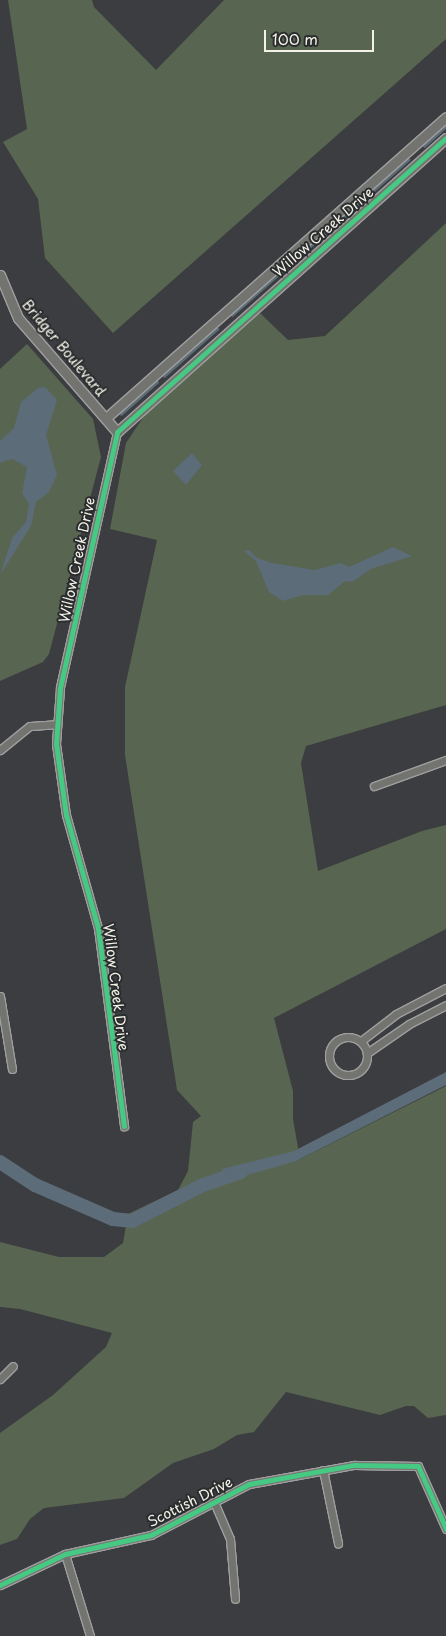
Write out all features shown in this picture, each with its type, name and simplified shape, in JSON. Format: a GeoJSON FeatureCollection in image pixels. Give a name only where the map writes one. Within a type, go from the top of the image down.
{"type":"FeatureCollection","features":[{"type":"Feature","properties":{"kind":"street","name":"Willow Creek Drive"},"geometry":{"type":"LineString","coordinates":[[106,418],[446,116]]}},
{"type":"Feature","properties":{"kind":"street","name":"Willow Creek Drive"},"geometry":{"type":"LineString","coordinates":[[124,1126],[100,937],[62,794],[56,724],[60,688],[117,432],[446,138]]}},
{"type":"Feature","properties":{"kind":"street","name":"Bridger Boulevard"},"geometry":{"type":"LineString","coordinates":[[0,275],[18,318],[117,432]]}},
{"type":"Feature","properties":{"kind":"street"},"geometry":{"type":"LineString","coordinates":[[0,750],[30,726],[56,724]]}},
{"type":"Feature","properties":{"kind":"street"},"geometry":{"type":"LineString","coordinates":[[374,786],[446,760]]}},
{"type":"Feature","properties":{"kind":"street"},"geometry":{"type":"LineString","coordinates":[[361,1041],[400,1012],[446,988]]}},
{"type":"Feature","properties":{"kind":"street"},"geometry":{"type":"LineString","coordinates":[[0,996],[2,1024],[12,1069]]}},
{"type":"Feature","properties":{"kind":"street"},"geometry":{"type":"LineString","coordinates":[[367,1053],[409,1024],[446,1005]]}},
{"type":"Feature","properties":{"kind":"street"},"geometry":{"type":"LineString","coordinates":[[352,1037],[361,1041],[367,1053],[366,1065],[350,1075],[340,1074],[332,1064],[329,1052],[334,1043],[352,1037]]}},
{"type":"Feature","properties":{"kind":"street"},"geometry":{"type":"LineString","coordinates":[[0,1379],[13,1366]]}},
{"type":"Feature","properties":{"kind":"street","name":"Scottish Drive"},"geometry":{"type":"LineString","coordinates":[[0,1585],[65,1554],[151,1536],[214,1502],[259,1481],[365,1464],[418,1466],[446,1529]]}},
{"type":"Feature","properties":{"kind":"street"},"geometry":{"type":"LineString","coordinates":[[323,1470],[338,1543]]}},
{"type":"Feature","properties":{"kind":"street"},"geometry":{"type":"LineString","coordinates":[[214,1502],[230,1539],[235,1599]]}},
{"type":"Feature","properties":{"kind":"street"},"geometry":{"type":"LineString","coordinates":[[65,1554],[90,1636]]}},
{"type":"Feature","properties":{"kind":"green space"},"geometry":{"type":"Polygon","coordinates":[[[8,0],[92,0],[94,7],[156,70],[224,0],[446,0],[446,39],[113,333],[45,258],[38,199],[3,142],[27,129],[8,0]]]}},
{"type":"Feature","properties":{"kind":"green space"},"geometry":{"type":"Polygon","coordinates":[[[446,223],[446,705],[306,746],[301,763],[318,871],[422,831],[446,825],[446,929],[274,1018],[293,1091],[293,1119],[300,1159],[446,1086],[446,1415],[428,1418],[414,1406],[406,1406],[380,1415],[286,1392],[254,1432],[237,1435],[214,1449],[173,1463],[124,1498],[44,1508],[30,1519],[17,1539],[0,1545],[0,1433],[53,1395],[106,1347],[112,1333],[20,1309],[0,1307],[0,1242],[59,1257],[104,1257],[123,1243],[128,1214],[178,1190],[188,1171],[193,1122],[201,1116],[177,1090],[125,755],[125,687],[157,540],[110,529],[126,443],[146,413],[259,312],[288,340],[325,336],[446,223]]]}},
{"type":"Feature","properties":{"kind":"green space"},"geometry":{"type":"Polygon","coordinates":[[[27,344],[93,419],[101,457],[49,654],[43,662],[0,681],[0,369],[27,344]]]}},
{"type":"Feature","properties":{"kind":"water"},"geometry":{"type":"Polygon","coordinates":[[[45,387],[57,400],[46,435],[57,475],[49,492],[36,502],[31,526],[0,575],[12,538],[26,522],[29,504],[22,493],[27,467],[12,459],[0,463],[0,441],[14,428],[21,402],[38,388],[45,387]]]}},
{"type":"Feature","properties":{"kind":"water"},"geometry":{"type":"Polygon","coordinates":[[[192,453],[202,465],[186,485],[173,471],[192,453]]]}},
{"type":"Feature","properties":{"kind":"water"},"geometry":{"type":"Polygon","coordinates":[[[393,547],[412,556],[371,569],[352,582],[345,581],[328,595],[303,595],[283,601],[269,592],[256,561],[244,551],[249,550],[257,558],[272,563],[315,570],[341,563],[349,567],[393,547]]]}},
{"type":"Feature","properties":{"kind":"water"},"geometry":{"type":"Polygon","coordinates":[[[446,1072],[446,1085],[296,1161],[227,1181],[222,1169],[294,1151],[446,1072]]]}},
{"type":"Feature","properties":{"kind":"waterway"},"geometry":{"type":"LineString","coordinates":[[424,146],[446,126]]}},
{"type":"Feature","properties":{"kind":"waterway"},"geometry":{"type":"LineString","coordinates":[[232,315],[408,160]]}},
{"type":"Feature","properties":{"kind":"waterway"},"geometry":{"type":"LineString","coordinates":[[164,376],[217,329]]}},
{"type":"Feature","properties":{"kind":"waterway"},"geometry":{"type":"LineString","coordinates":[[121,414],[157,382]]}},
{"type":"Feature","properties":{"kind":"waterway"},"geometry":{"type":"LineString","coordinates":[[0,1162],[35,1185],[113,1219],[132,1221],[203,1185],[241,1172]]}},
{"type":"Feature","properties":{"kind":"cycle path"},"geometry":{"type":"LineString","coordinates":[[124,1126],[98,928],[66,815],[56,744],[60,688],[117,432],[446,138]]}},
{"type":"Feature","properties":{"kind":"cycle path"},"geometry":{"type":"LineString","coordinates":[[0,1585],[65,1554],[151,1535],[249,1484],[354,1465],[418,1466],[446,1529]]}}]}
